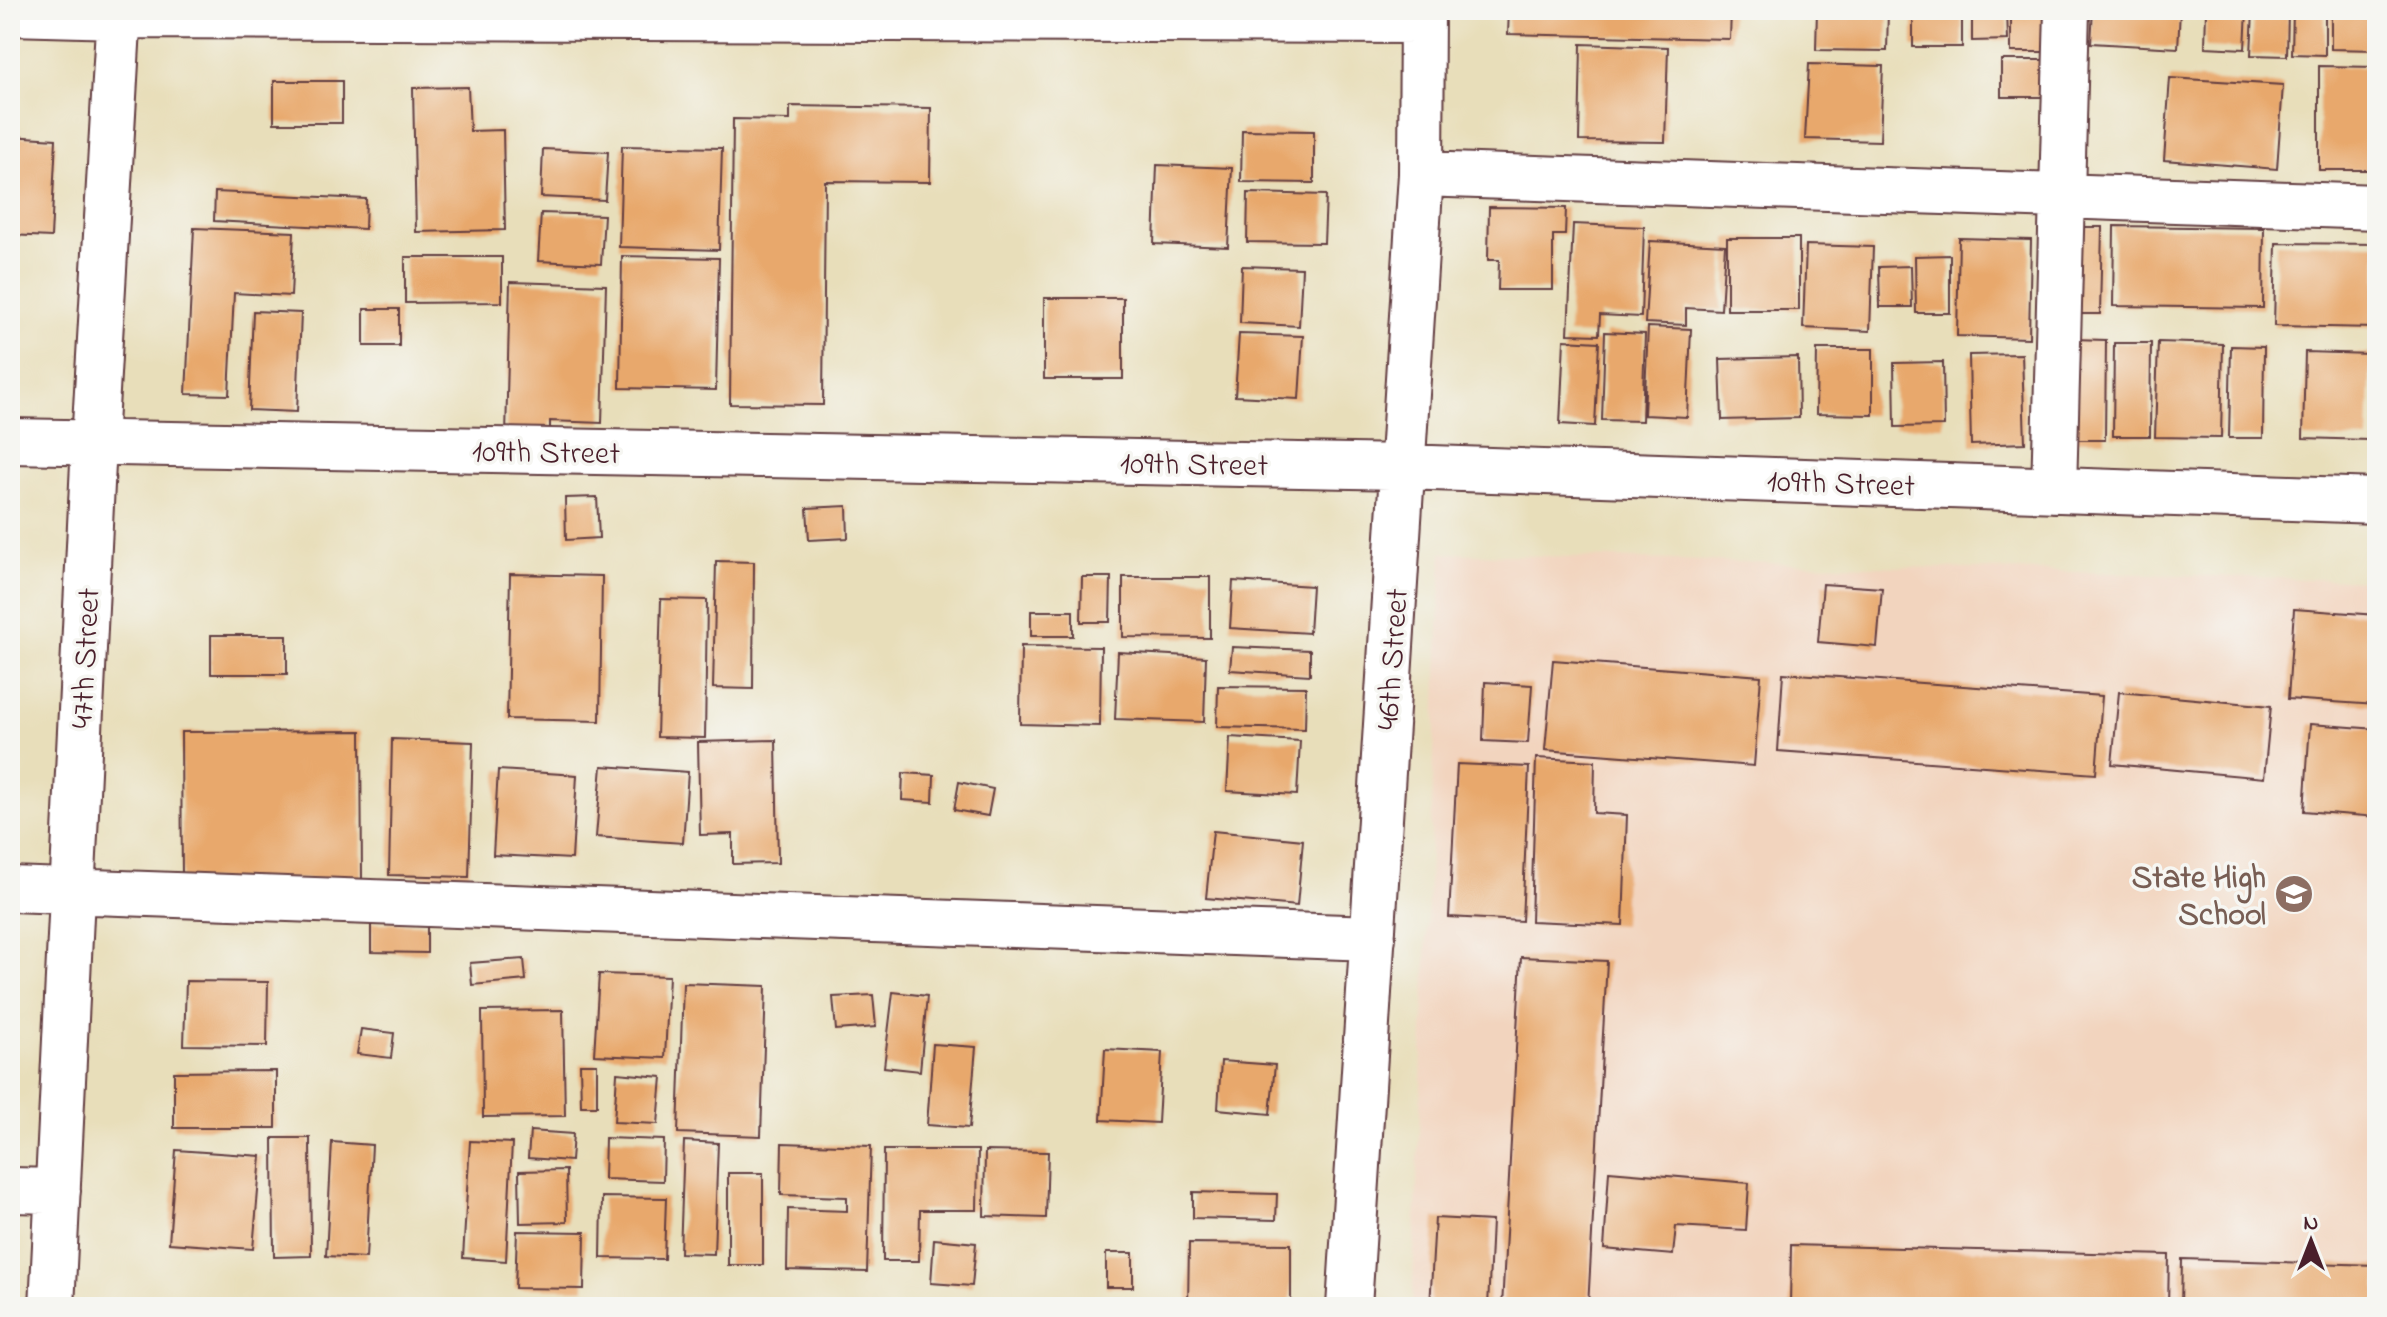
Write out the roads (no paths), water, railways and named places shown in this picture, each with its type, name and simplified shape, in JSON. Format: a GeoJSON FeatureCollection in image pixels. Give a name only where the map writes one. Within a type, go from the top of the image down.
{"type":"FeatureCollection","features":[{"type":"Feature","properties":{"kind":"street"},"geometry":{"type":"LineString","coordinates":[[2054,490],[2067,10]]}},
{"type":"Feature","properties":{"kind":"street"},"geometry":{"type":"LineString","coordinates":[[10,13],[1422,16]]}},
{"type":"Feature","properties":{"kind":"street","name":"47th Street"},"geometry":{"type":"LineString","coordinates":[[52,1307],[94,443],[119,13]]}},
{"type":"Feature","properties":{"kind":"street","name":"46th Street"},"geometry":{"type":"LineString","coordinates":[[1349,1307],[1421,174],[1422,16]]}},
{"type":"Feature","properties":{"kind":"street"},"geometry":{"type":"LineString","coordinates":[[1421,174],[2377,207]]}},
{"type":"Feature","properties":{"kind":"street","name":"109th Street"},"geometry":{"type":"LineString","coordinates":[[10,441],[1403,467],[2377,501]]}},
{"type":"Feature","properties":{"kind":"street"},"geometry":{"type":"LineString","coordinates":[[10,889],[1373,938]]}},
{"type":"Feature","properties":{"kind":"street"},"geometry":{"type":"LineString","coordinates":[[10,1190],[58,1191]]}},
{"type":"Feature","properties":{"kind":"place","name":"State High School"},"geometry":{"type":"Point","coordinates":[2294,894]}}]}
